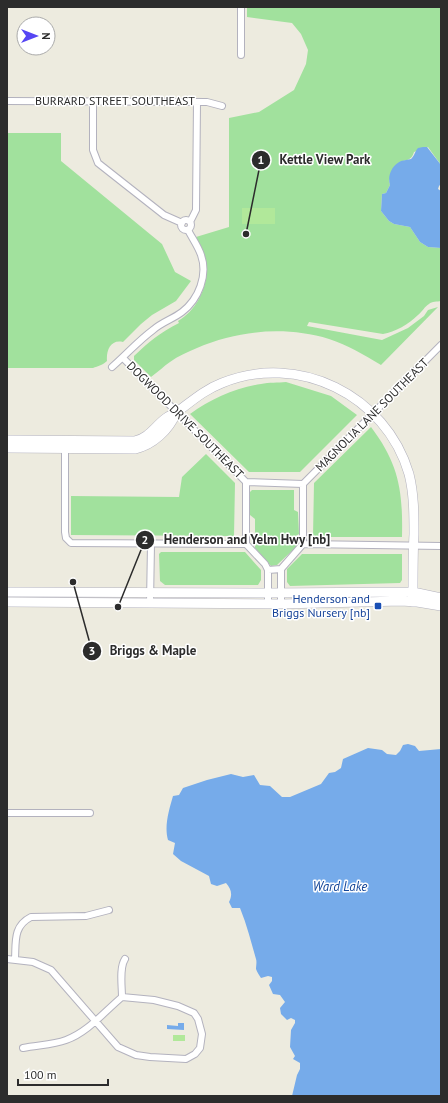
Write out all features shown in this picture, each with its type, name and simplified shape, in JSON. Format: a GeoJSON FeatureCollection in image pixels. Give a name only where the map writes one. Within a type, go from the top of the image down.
{"type":"FeatureCollection","features":[{"type":"Feature","properties":{"kind":"main road"},"geometry":{"type":"LineString","coordinates":[[7,448],[135,441],[142,439],[167,417],[176,413],[202,393],[222,383],[248,375],[275,372],[301,375],[333,385],[355,398],[385,427],[397,446],[409,474],[413,497],[414,546],[412,602]]}},
{"type":"Feature","properties":{"kind":"main road"},"geometry":{"type":"LineString","coordinates":[[7,440],[65,445]]}},
{"type":"Feature","properties":{"kind":"main road"},"geometry":{"type":"LineString","coordinates":[[7,592],[413,592],[441,598]]}},
{"type":"Feature","properties":{"kind":"main road"},"geometry":{"type":"LineString","coordinates":[[7,602],[281,604],[369,601],[412,602],[441,606]]}},
{"type":"Feature","properties":{"kind":"street"},"geometry":{"type":"LineString","coordinates":[[241,7],[241,55]]}},
{"type":"Feature","properties":{"kind":"street","name":"BURRARD STREET SOUTHEAST"},"geometry":{"type":"LineString","coordinates":[[7,101],[207,102],[222,106]]}},
{"type":"Feature","properties":{"kind":"street"},"geometry":{"type":"LineString","coordinates":[[93,101],[93,150],[98,163],[164,215],[182,223]]}},
{"type":"Feature","properties":{"kind":"street"},"geometry":{"type":"LineString","coordinates":[[188,230],[191,226],[190,222],[196,210],[197,102]]}},
{"type":"Feature","properties":{"kind":"street"},"geometry":{"type":"LineString","coordinates":[[182,223],[186,220],[190,222]]}},
{"type":"Feature","properties":{"kind":"street"},"geometry":{"type":"LineString","coordinates":[[112,367],[152,330],[185,310],[193,301],[200,288],[203,278],[202,261],[198,249],[188,230],[183,229],[182,223]]}},
{"type":"Feature","properties":{"kind":"street","name":"MAGNOLIA LANE SOUTHEAST"},"geometry":{"type":"LineString","coordinates":[[303,484],[441,345]]}},
{"type":"Feature","properties":{"kind":"street","name":"DOGWOOD DRIVE SOUTHEAST"},"geometry":{"type":"LineString","coordinates":[[123,358],[246,482]]}},
{"type":"Feature","properties":{"kind":"street"},"geometry":{"type":"LineString","coordinates":[[65,445],[65,532],[68,541],[74,544],[246,544]]}},
{"type":"Feature","properties":{"kind":"street"},"geometry":{"type":"LineString","coordinates":[[268,604],[268,570],[265,564],[246,544],[246,482],[303,484],[304,544],[281,569],[281,604]]}},
{"type":"Feature","properties":{"kind":"street"},"geometry":{"type":"LineString","coordinates":[[150,603],[151,544]]}},
{"type":"Feature","properties":{"kind":"street"},"geometry":{"type":"LineString","coordinates":[[304,544],[441,546]]}},
{"type":"Feature","properties":{"kind":"street"},"geometry":{"type":"LineString","coordinates":[[268,570],[281,569]]}},
{"type":"Feature","properties":{"kind":"street"},"geometry":{"type":"LineString","coordinates":[[7,813],[90,813]]}},
{"type":"Feature","properties":{"kind":"street"},"geometry":{"type":"LineString","coordinates":[[15,959],[17,932],[19,926],[24,920],[31,917],[86,916],[109,910]]}},
{"type":"Feature","properties":{"kind":"street"},"geometry":{"type":"LineString","coordinates":[[7,959],[33,962],[51,970],[95,1021],[118,1047],[136,1055],[150,1057],[192,1057],[200,1048],[202,1041],[200,1026],[194,1013],[178,1006],[135,997],[122,997],[95,1021],[89,1028],[66,1040],[23,1048]]}},
{"type":"Feature","properties":{"kind":"street"},"geometry":{"type":"LineString","coordinates":[[122,997],[122,973],[123,962],[125,959]]}},
{"type":"Feature","properties":{"kind":"green space"},"geometry":{"type":"Polygon","coordinates":[[[247,7],[440,7],[441,165],[428,147],[414,152],[410,158],[400,162],[389,180],[390,185],[386,193],[382,194],[381,211],[389,221],[394,224],[410,227],[420,242],[428,247],[441,248],[441,301],[430,303],[406,324],[383,334],[309,322],[307,326],[382,340],[408,328],[424,316],[428,310],[438,307],[381,365],[336,341],[296,332],[279,331],[246,334],[213,342],[183,354],[151,377],[134,360],[134,356],[150,342],[166,330],[179,323],[178,321],[192,309],[202,294],[205,285],[206,266],[205,257],[196,237],[229,227],[229,118],[259,112],[294,90],[306,64],[308,50],[301,34],[292,23],[247,17],[247,7]]]}},
{"type":"Feature","properties":{"kind":"green space"},"geometry":{"type":"Polygon","coordinates":[[[7,133],[61,133],[61,161],[162,244],[175,272],[191,281],[176,301],[152,315],[123,342],[115,342],[112,344],[108,349],[107,361],[104,364],[93,368],[7,368],[7,133]]]}},
{"type":"Feature","properties":{"kind":"green space"},"geometry":{"type":"Polygon","coordinates":[[[242,208],[275,208],[275,224],[242,224],[242,208]]]}},
{"type":"Feature","properties":{"kind":"green space"},"geometry":{"type":"Polygon","coordinates":[[[286,382],[331,396],[357,415],[300,472],[249,472],[190,414],[215,399],[242,388],[264,383],[286,382]]]}},
{"type":"Feature","properties":{"kind":"green space"},"geometry":{"type":"Polygon","coordinates":[[[371,427],[388,453],[397,479],[402,506],[402,537],[313,537],[314,483],[371,427]]]}},
{"type":"Feature","properties":{"kind":"green space"},"geometry":{"type":"Polygon","coordinates":[[[206,454],[235,483],[234,536],[71,535],[71,496],[179,497],[182,477],[206,454]]]}},
{"type":"Feature","properties":{"kind":"green space"},"geometry":{"type":"Polygon","coordinates":[[[252,490],[294,490],[294,510],[298,512],[299,534],[296,536],[297,546],[277,565],[271,566],[255,548],[255,519],[250,515],[250,492],[252,490]]]}},
{"type":"Feature","properties":{"kind":"green space"},"geometry":{"type":"Polygon","coordinates":[[[161,552],[245,552],[261,570],[261,580],[258,585],[165,585],[160,581],[159,554],[161,552]]]}},
{"type":"Feature","properties":{"kind":"green space"},"geometry":{"type":"Polygon","coordinates":[[[302,554],[402,554],[402,580],[400,583],[290,586],[287,582],[287,569],[302,554]]]}},
{"type":"Feature","properties":{"kind":"green space"},"geometry":{"type":"Polygon","coordinates":[[[173,1035],[185,1035],[185,1041],[173,1041],[173,1035]]]}},
{"type":"Feature","properties":{"kind":"water"},"geometry":{"type":"Polygon","coordinates":[[[427,147],[441,165],[441,184],[438,189],[441,191],[441,248],[428,247],[420,242],[410,227],[394,224],[389,221],[381,211],[382,194],[386,193],[390,185],[389,178],[391,171],[395,165],[401,161],[411,159],[418,148],[427,147]]]}},
{"type":"Feature","properties":{"kind":"water","name":"Ward Lake"},"geometry":{"type":"Polygon","coordinates":[[[408,744],[415,746],[419,751],[441,749],[441,1096],[292,1096],[300,1069],[300,1063],[293,1059],[295,1056],[290,1047],[291,1030],[295,1020],[291,1018],[287,1020],[281,1014],[280,1008],[285,1002],[280,995],[273,994],[269,985],[272,981],[272,977],[268,976],[261,978],[256,969],[256,960],[245,921],[240,908],[232,908],[229,902],[231,894],[228,885],[226,883],[217,886],[211,884],[209,876],[181,861],[173,854],[175,843],[168,840],[167,829],[173,796],[179,795],[183,788],[231,774],[243,777],[254,775],[260,785],[270,786],[282,797],[290,797],[321,784],[329,773],[335,772],[341,768],[343,759],[368,748],[382,750],[387,754],[396,755],[403,745],[408,744]]]}},
{"type":"Feature","properties":{"kind":"water"},"geometry":{"type":"Polygon","coordinates":[[[178,1023],[184,1023],[184,1030],[167,1029],[167,1025],[178,1026],[178,1023]]]}},
{"type":"Feature","properties":{"kind":"place","name":"Kettle View Park"},"geometry":{"type":"Point","coordinates":[246,234]}},
{"type":"Feature","properties":{"kind":"place","name":"Briggs & Maple"},"geometry":{"type":"Point","coordinates":[73,582]}},
{"type":"Feature","properties":{"kind":"place","name":"Henderson and Briggs Nursery [nb]"},"geometry":{"type":"Point","coordinates":[378,606]}},
{"type":"Feature","properties":{"kind":"place","name":"Henderson and Yelm Hwy [nb]"},"geometry":{"type":"Point","coordinates":[118,607]}}]}
